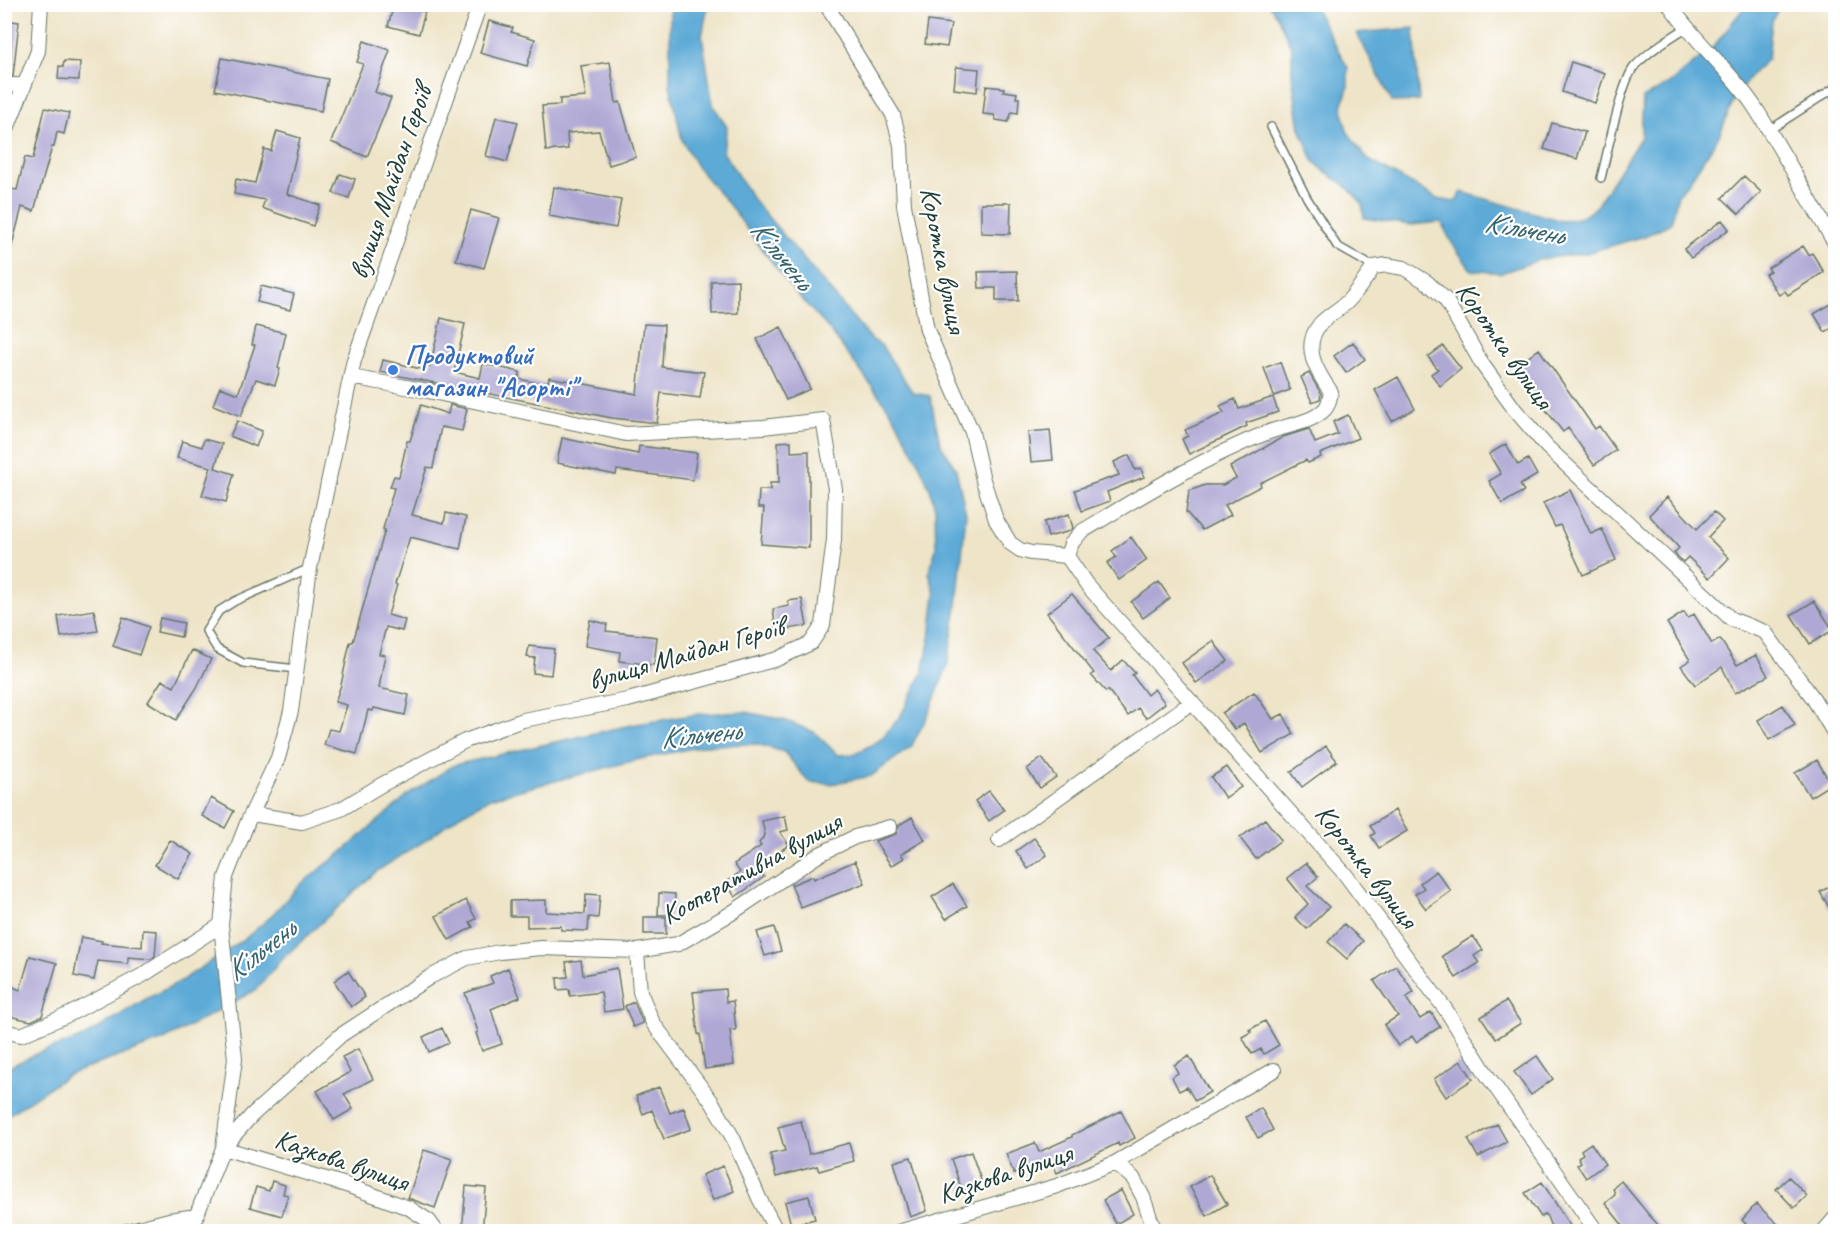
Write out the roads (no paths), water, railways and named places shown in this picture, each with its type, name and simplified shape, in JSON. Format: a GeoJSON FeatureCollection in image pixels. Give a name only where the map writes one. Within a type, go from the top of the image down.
{"type":"FeatureCollection","features":[{"type":"Feature","properties":{"kind":"street"},"geometry":{"type":"LineString","coordinates":[[4,136],[38,51],[41,4]]}},
{"type":"Feature","properties":{"kind":"street","name":"вулиця Майдан Героїв"},"geometry":{"type":"LineString","coordinates":[[223,1148],[235,1059],[221,925],[226,877],[278,758],[291,711],[310,568],[354,360],[480,4]]}},
{"type":"Feature","properties":{"kind":"street","name":"Коротка вулиця"},"geometry":{"type":"LineString","coordinates":[[826,4],[893,114],[901,145],[904,205],[927,330],[972,432],[983,480],[996,520],[1010,543],[1020,550],[1031,553],[1067,556],[1086,584],[1345,874],[1446,1010],[1493,1084],[1597,1232]]}},
{"type":"Feature","properties":{"kind":"street"},"geometry":{"type":"LineString","coordinates":[[1669,4],[1686,28],[1753,105],[1836,245]]}},
{"type":"Feature","properties":{"kind":"street"},"geometry":{"type":"LineString","coordinates":[[4,85],[24,85]]}},
{"type":"Feature","properties":{"kind":"street","name":"Коротка вулиця"},"geometry":{"type":"LineString","coordinates":[[1374,267],[1386,265],[1404,268],[1428,283],[1446,300],[1482,364],[1515,410],[1547,447],[1731,619],[1765,632],[1813,698],[1836,736]]}},
{"type":"Feature","properties":{"kind":"street"},"geometry":{"type":"LineString","coordinates":[[1067,556],[1071,544],[1081,532],[1158,485],[1211,456],[1259,436],[1314,418],[1327,407],[1331,392],[1314,365],[1313,337],[1320,325],[1348,301],[1374,267]]}},
{"type":"Feature","properties":{"kind":"street","name":"вулиця Майдан Героїв"},"geometry":{"type":"LineString","coordinates":[[252,814],[302,822],[341,809],[381,785],[465,741],[524,720],[628,700],[777,659],[810,643],[823,625],[834,540],[835,489],[823,420],[764,427],[626,434],[428,391],[351,377]]}},
{"type":"Feature","properties":{"kind":"street"},"geometry":{"type":"LineString","coordinates":[[999,840],[1192,702]]}},
{"type":"Feature","properties":{"kind":"street","name":"Кооперативна вулиця"},"geometry":{"type":"LineString","coordinates":[[223,1148],[252,1115],[341,1035],[430,977],[467,958],[542,948],[637,951],[678,944],[730,914],[820,854],[855,837],[890,827]]}},
{"type":"Feature","properties":{"kind":"street"},"geometry":{"type":"LineString","coordinates":[[4,1031],[21,1035],[70,1014],[143,975],[221,925]]}},
{"type":"Feature","properties":{"kind":"street","name":"Кооперативна вулиця"},"geometry":{"type":"LineString","coordinates":[[637,951],[640,992],[653,1023],[712,1102],[733,1138],[759,1198],[777,1232]]}},
{"type":"Feature","properties":{"kind":"street","name":"Казкова вулиця"},"geometry":{"type":"LineString","coordinates":[[906,1231],[1057,1186],[1115,1163],[1274,1070]]}},
{"type":"Feature","properties":{"kind":"street"},"geometry":{"type":"LineString","coordinates":[[190,1232],[223,1148]]}},
{"type":"Feature","properties":{"kind":"street","name":"Казкова вулиця"},"geometry":{"type":"LineString","coordinates":[[223,1148],[346,1185],[409,1208],[429,1221],[437,1232]]}},
{"type":"Feature","properties":{"kind":"street","name":"Казкова вулиця"},"geometry":{"type":"LineString","coordinates":[[1115,1163],[1133,1178],[1143,1197],[1155,1232]]}},
{"type":"Feature","properties":{"kind":"street"},"geometry":{"type":"LineString","coordinates":[[123,1232],[169,1220],[196,1216]]}},
{"type":"Feature","properties":{"kind":"street"},"geometry":{"type":"LineString","coordinates":[[1823,1232],[1836,1217]]}},
{"type":"Feature","properties":{"kind":"lane"},"geometry":{"type":"LineString","coordinates":[[1601,178],[1619,105],[1632,69],[1656,46],[1686,28]]}},
{"type":"Feature","properties":{"kind":"lane"},"geometry":{"type":"LineString","coordinates":[[1768,131],[1836,87]]}},
{"type":"Feature","properties":{"kind":"lane"},"geometry":{"type":"LineString","coordinates":[[1271,127],[1307,198],[1337,246],[1374,267]]}},
{"type":"Feature","properties":{"kind":"lane"},"geometry":{"type":"LineString","coordinates":[[297,669],[243,663],[218,649],[206,631],[219,611],[235,601],[310,568]]}},
{"type":"Feature","properties":{"kind":"water","name":"Кільчень"},"geometry":{"type":"Polygon","coordinates":[[[670,5],[708,5],[702,36],[713,105],[727,127],[723,152],[752,198],[871,339],[881,345],[913,393],[930,396],[940,443],[956,469],[966,514],[957,606],[947,667],[929,713],[911,747],[871,776],[831,784],[809,782],[784,752],[757,744],[707,745],[640,759],[490,798],[460,815],[377,871],[281,960],[256,990],[164,1040],[68,1075],[5,1117],[5,1069],[38,1053],[84,1037],[146,999],[181,981],[246,938],[268,919],[301,884],[408,795],[454,765],[631,725],[699,714],[746,712],[784,720],[814,732],[838,755],[855,754],[880,740],[900,717],[923,672],[930,638],[935,593],[929,573],[936,548],[935,508],[930,489],[892,413],[828,328],[789,285],[727,202],[698,168],[682,140],[670,85],[670,5]]]}},
{"type":"Feature","properties":{"kind":"water","name":"Кільчень"},"geometry":{"type":"Polygon","coordinates":[[[1269,5],[1313,5],[1348,68],[1348,88],[1342,107],[1347,131],[1367,159],[1438,199],[1455,202],[1462,192],[1562,221],[1582,217],[1595,208],[1641,137],[1643,98],[1669,84],[1714,46],[1746,5],[1780,5],[1772,21],[1768,59],[1754,72],[1735,97],[1719,136],[1689,182],[1678,194],[1671,223],[1645,236],[1586,253],[1542,259],[1501,273],[1471,270],[1452,243],[1441,222],[1411,225],[1364,218],[1362,203],[1344,184],[1326,173],[1313,160],[1300,128],[1292,76],[1292,49],[1277,16],[1269,5]]]}},
{"type":"Feature","properties":{"kind":"water"},"geometry":{"type":"Polygon","coordinates":[[[1414,28],[1419,101],[1392,102],[1357,33],[1414,28]]]}},
{"type":"Feature","properties":{"kind":"place","name":"Продуктовий магазин \"Асорті\""},"geometry":{"type":"Point","coordinates":[393,370]}}]}
